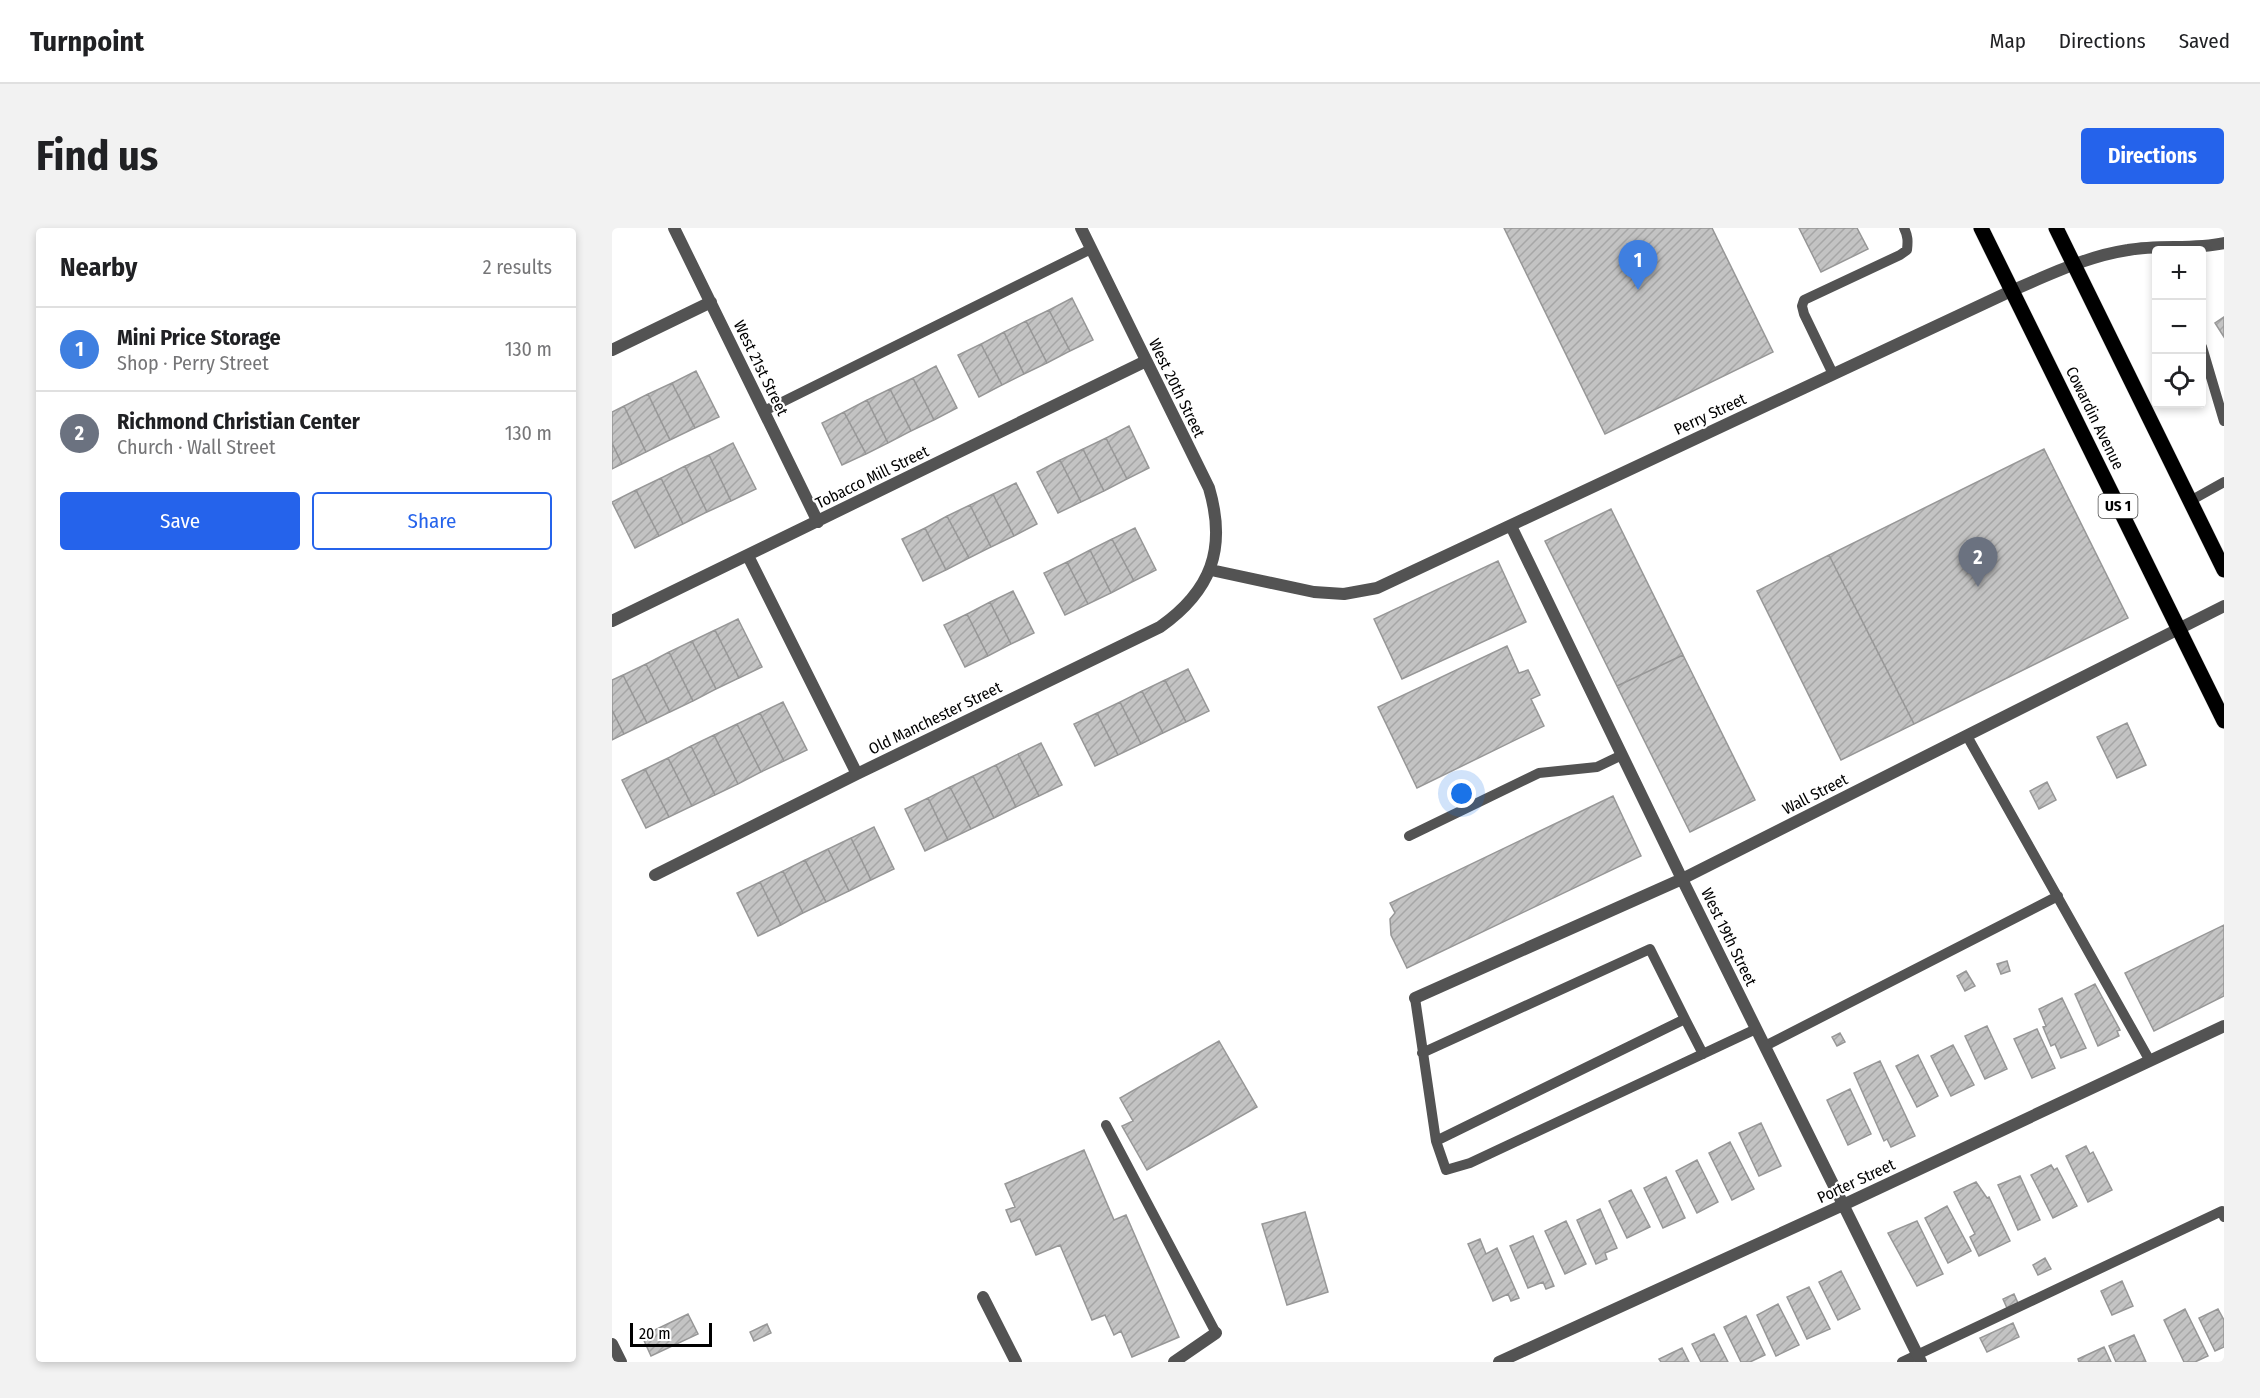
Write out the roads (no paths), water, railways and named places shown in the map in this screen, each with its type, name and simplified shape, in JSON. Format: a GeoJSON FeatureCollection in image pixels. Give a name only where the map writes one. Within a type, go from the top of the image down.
{"type":"FeatureCollection","features":[{"type":"Feature","properties":{"kind":"main road","name":"Cowardin Avenue"},"geometry":{"type":"LineString","coordinates":[[1981,228],[2224,721]]}},
{"type":"Feature","properties":{"kind":"main road"},"geometry":{"type":"LineString","coordinates":[[2056,228],[2224,570]]}},
{"type":"Feature","properties":{"kind":"street","name":"West 21st Street"},"geometry":{"type":"LineString","coordinates":[[674,228],[818,522]]}},
{"type":"Feature","properties":{"kind":"street","name":"West 20th Street"},"geometry":{"type":"LineString","coordinates":[[1081,228],[1209,489],[1214,504],[1216,535],[1211,570]]}},
{"type":"Feature","properties":{"kind":"street","name":"Perry Street"},"geometry":{"type":"LineString","coordinates":[[2206,246],[2224,243]]}},
{"type":"Feature","properties":{"kind":"street","name":"Perry Street"},"geometry":{"type":"LineString","coordinates":[[1211,570],[1314,592],[1344,594],[1377,588],[2011,291],[2074,265],[2128,250],[2152,250]]}},
{"type":"Feature","properties":{"kind":"street"},"geometry":{"type":"LineString","coordinates":[[612,350],[711,302]]}},
{"type":"Feature","properties":{"kind":"street","name":"Tobacco Mill Street"},"geometry":{"type":"LineString","coordinates":[[612,621],[1146,362]]}},
{"type":"Feature","properties":{"kind":"street","name":"West 19th Street"},"geometry":{"type":"LineString","coordinates":[[1511,526],[1682,879],[1919,1358]]}},
{"type":"Feature","properties":{"kind":"street"},"geometry":{"type":"LineString","coordinates":[[748,556],[857,774]]}},
{"type":"Feature","properties":{"kind":"street","name":"Old Manchester Street"},"geometry":{"type":"LineString","coordinates":[[655,875],[1160,627],[1192,600],[1211,570]]}},
{"type":"Feature","properties":{"kind":"street","name":"Wall Street"},"geometry":{"type":"LineString","coordinates":[[1414,998],[1682,879],[2224,606]]}},
{"type":"Feature","properties":{"kind":"street","name":"Porter Street"},"geometry":{"type":"LineString","coordinates":[[1499,1362],[1844,1205],[2224,1026]]}},
{"type":"Feature","properties":{"kind":"street"},"geometry":{"type":"LineString","coordinates":[[983,1297],[1016,1362]]}},
{"type":"Feature","properties":{"kind":"street"},"geometry":{"type":"LineString","coordinates":[[1174,1362],[1216,1333]]}},
{"type":"Feature","properties":{"kind":"street"},"geometry":{"type":"LineString","coordinates":[[612,1344],[621,1362]]}},
{"type":"Feature","properties":{"kind":"lane"},"geometry":{"type":"LineString","coordinates":[[1833,374],[1804,314],[1802,306],[1804,300],[1900,255],[1907,250],[1906,232]]}},
{"type":"Feature","properties":{"kind":"lane"},"geometry":{"type":"LineString","coordinates":[[764,411],[1091,249]]}},
{"type":"Feature","properties":{"kind":"lane"},"geometry":{"type":"LineString","coordinates":[[2204,354],[2224,421]]}},
{"type":"Feature","properties":{"kind":"lane"},"geometry":{"type":"LineString","coordinates":[[2190,501],[2224,483]]}},
{"type":"Feature","properties":{"kind":"lane"},"geometry":{"type":"LineString","coordinates":[[1966,736],[2150,1061]]}},
{"type":"Feature","properties":{"kind":"lane"},"geometry":{"type":"LineString","coordinates":[[1409,836],[1539,773],[1597,767],[1622,755]]}},
{"type":"Feature","properties":{"kind":"lane"},"geometry":{"type":"LineString","coordinates":[[1765,1046],[2058,896]]}},
{"type":"Feature","properties":{"kind":"lane"},"geometry":{"type":"LineString","coordinates":[[1422,1053],[1650,950],[1703,1054]]}},
{"type":"Feature","properties":{"kind":"lane"},"geometry":{"type":"LineString","coordinates":[[1414,998],[1437,1141],[1446,1170],[1470,1163],[1756,1029]]}},
{"type":"Feature","properties":{"kind":"lane"},"geometry":{"type":"LineString","coordinates":[[1437,1141],[1685,1019]]}},
{"type":"Feature","properties":{"kind":"lane"},"geometry":{"type":"LineString","coordinates":[[1106,1125],[1216,1333]]}},
{"type":"Feature","properties":{"kind":"lane"},"geometry":{"type":"LineString","coordinates":[[1902,1362],[1919,1358],[2222,1211],[2224,1217]]}},
{"type":"Feature","properties":{"kind":"place","name":"Mini Price Storage"},"geometry":{"type":"Point","coordinates":[1638,290]}},
{"type":"Feature","properties":{"kind":"place","name":"Richmond Christian Center"},"geometry":{"type":"Point","coordinates":[1978,587]}}]}
